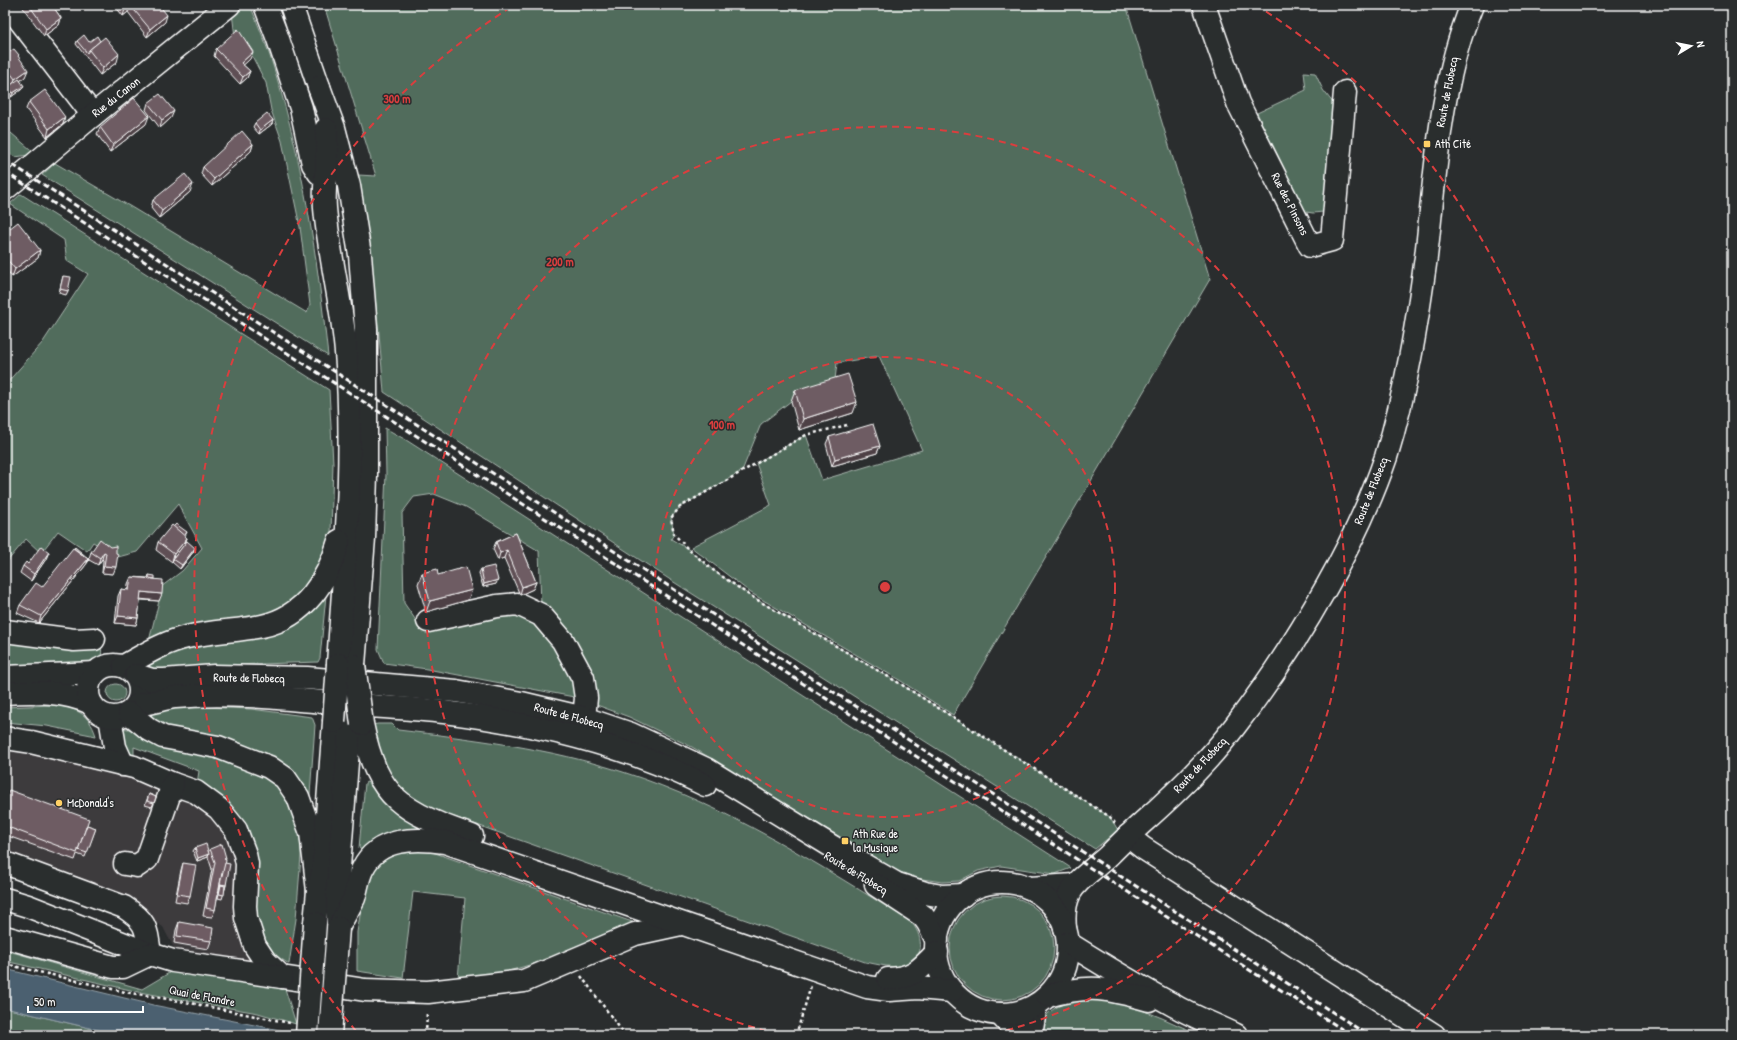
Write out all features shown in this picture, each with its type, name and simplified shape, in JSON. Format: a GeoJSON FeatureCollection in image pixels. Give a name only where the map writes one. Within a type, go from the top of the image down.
{"type":"FeatureCollection","features":[{"type":"Feature","properties":{"kind":"main road"},"geometry":{"type":"LineString","coordinates":[[8,5],[93,115]]}},
{"type":"Feature","properties":{"kind":"main road","name":"Rue du Canon"},"geometry":{"type":"LineString","coordinates":[[5,189],[93,115],[229,5]]}},
{"type":"Feature","properties":{"kind":"main road"},"geometry":{"type":"LineString","coordinates":[[265,5],[301,108],[313,164],[319,173],[326,179]]}},
{"type":"Feature","properties":{"kind":"main road"},"geometry":{"type":"LineString","coordinates":[[291,5],[334,128],[349,186],[360,255],[365,322],[366,475],[364,538],[346,664]]}},
{"type":"Feature","properties":{"kind":"main road","name":"Rue des Pinsons"},"geometry":{"type":"LineString","coordinates":[[1204,5],[1238,103],[1310,246],[1332,240],[1345,92]]}},
{"type":"Feature","properties":{"kind":"main road","name":"Route de Flobecq"},"geometry":{"type":"LineString","coordinates":[[1067,936],[1064,911],[1074,885],[1186,781],[1234,728],[1269,678],[1327,586],[1370,498],[1385,459],[1394,429],[1412,349],[1426,255],[1445,95],[1454,56],[1472,5]]}},
{"type":"Feature","properties":{"kind":"main road"},"geometry":{"type":"LineString","coordinates":[[319,87],[326,132],[325,207],[346,351],[349,403],[349,511],[346,664],[348,723],[337,893],[338,928],[330,1035]]}},
{"type":"Feature","properties":{"kind":"main road"},"geometry":{"type":"LineString","coordinates":[[130,671],[171,642],[187,637],[263,626],[282,620],[298,609],[311,598],[322,582],[335,556],[349,511]]}},
{"type":"Feature","properties":{"kind":"main road"},"geometry":{"type":"LineString","coordinates":[[428,621],[497,606],[518,604],[541,615],[563,641],[583,678],[586,698],[584,718]]}},
{"type":"Feature","properties":{"kind":"main road"},"geometry":{"type":"LineString","coordinates":[[5,631],[74,640],[94,639]]}},
{"type":"Feature","properties":{"kind":"main road"},"geometry":{"type":"LineString","coordinates":[[91,756],[97,751],[114,711],[141,690],[140,682],[130,671],[113,664],[103,667],[95,673],[90,680],[88,696],[114,711],[163,736],[218,747],[269,767],[285,778],[298,797],[311,833],[318,891]]}},
{"type":"Feature","properties":{"kind":"main road","name":"Route de Flobecq"},"geometry":{"type":"LineString","coordinates":[[130,671],[152,680],[236,676],[307,678],[456,691],[521,703],[584,718],[630,734],[706,770],[832,847],[898,884],[925,893],[942,896],[963,895]]}},
{"type":"Feature","properties":{"kind":"main road"},"geometry":{"type":"LineString","coordinates":[[5,678],[95,673]]}},
{"type":"Feature","properties":{"kind":"main road"},"geometry":{"type":"LineString","coordinates":[[5,693],[58,693],[76,697],[114,711]]}},
{"type":"Feature","properties":{"kind":"main road","name":"Route de Flobecq"},"geometry":{"type":"LineString","coordinates":[[114,711],[174,698],[218,696],[272,698],[428,711],[494,719],[547,730],[601,744],[652,762],[696,780],[746,806],[914,910],[928,923],[937,947]]}},
{"type":"Feature","properties":{"kind":"main road"},"geometry":{"type":"LineString","coordinates":[[114,711],[115,747],[123,765]]}},
{"type":"Feature","properties":{"kind":"main road"},"geometry":{"type":"LineString","coordinates":[[301,1030],[318,891],[348,723]]}},
{"type":"Feature","properties":{"kind":"main road"},"geometry":{"type":"LineString","coordinates":[[348,723],[371,759],[385,787],[397,801],[425,819],[866,977],[898,979],[913,975],[937,947]]}},
{"type":"Feature","properties":{"kind":"main road"},"geometry":{"type":"LineString","coordinates":[[5,738],[31,742],[134,767],[196,792],[212,803],[226,816],[236,830],[244,850],[247,864],[245,906],[249,930],[255,946],[265,961],[282,977]]}},
{"type":"Feature","properties":{"kind":"main road"},"geometry":{"type":"LineString","coordinates":[[125,864],[138,866],[147,859],[173,784]]}},
{"type":"Feature","properties":{"kind":"main road"},"geometry":{"type":"LineString","coordinates":[[1128,836],[1142,848],[1434,1035]]}},
{"type":"Feature","properties":{"kind":"main road"},"geometry":{"type":"LineString","coordinates":[[338,928],[354,898],[363,868],[370,858],[391,844],[404,840],[422,839],[445,842],[867,988],[880,990],[918,988],[952,991]]}},
{"type":"Feature","properties":{"kind":"main road"},"geometry":{"type":"LineString","coordinates":[[5,863],[124,907],[138,916],[146,930],[150,954]]}},
{"type":"Feature","properties":{"kind":"main road"},"geometry":{"type":"LineString","coordinates":[[1031,1035],[1042,1000],[1057,985],[1064,972],[1068,958],[1067,936],[1058,912],[1050,903],[1030,888],[1017,884],[996,883],[975,888],[963,895],[953,904],[945,915],[940,928],[937,947],[940,967],[945,981],[952,991],[975,1008],[1000,1014],[1012,1014],[1042,1000],[1075,989],[1086,988],[1106,989],[1175,1007]]}},
{"type":"Feature","properties":{"kind":"main road"},"geometry":{"type":"LineString","coordinates":[[1030,888],[1074,885]]}},
{"type":"Feature","properties":{"kind":"main road"},"geometry":{"type":"LineString","coordinates":[[5,899],[28,906],[150,954],[173,961],[365,990],[428,992],[524,981],[635,934],[682,924]]}},
{"type":"Feature","properties":{"kind":"main road"},"geometry":{"type":"LineString","coordinates":[[1067,936],[1113,971],[1133,981],[1175,1007],[1236,1035]]}},
{"type":"Feature","properties":{"kind":"main road"},"geometry":{"type":"LineString","coordinates":[[5,937],[113,967],[123,967],[150,954]]}},
{"type":"Feature","properties":{"kind":"main road"},"geometry":{"type":"LineString","coordinates":[[1000,1014],[1019,1035]]}},
{"type":"Feature","properties":{"kind":"path"},"geometry":{"type":"LineString","coordinates":[[847,425],[806,435],[680,507],[671,518],[674,534],[688,549],[713,570],[749,595],[899,683],[1030,766],[1110,817],[1128,836]]}},
{"type":"Feature","properties":{"kind":"path"},"geometry":{"type":"LineString","coordinates":[[570,961],[625,1035]]}},
{"type":"Feature","properties":{"kind":"path","name":"Quai de Flandre"},"geometry":{"type":"LineString","coordinates":[[5,964],[125,992],[180,1000],[301,1030]]}},
{"type":"Feature","properties":{"kind":"path"},"geometry":{"type":"LineString","coordinates":[[796,1035],[815,971]]}},
{"type":"Feature","properties":{"kind":"path"},"geometry":{"type":"LineString","coordinates":[[426,1035],[428,992]]}},
{"type":"Feature","properties":{"kind":"shaded area"},"geometry":{"type":"Polygon","coordinates":[[[5,738],[91,756],[226,816],[255,946],[252,972],[173,961],[174,948],[163,927],[95,884],[5,850],[5,738]]]}},
{"type":"Feature","properties":{"kind":"green space"},"geometry":{"type":"Polygon","coordinates":[[[231,5],[250,5],[270,56],[281,93],[300,167],[307,204],[319,280],[328,356],[42,175],[55,163],[307,313],[310,305],[300,227],[282,141],[271,110],[266,83],[252,56],[235,37],[231,5]]]}},
{"type":"Feature","properties":{"kind":"green space"},"geometry":{"type":"Polygon","coordinates":[[[324,5],[1126,5],[1210,279],[953,715],[901,681],[751,593],[691,547],[771,505],[756,463],[806,435],[822,480],[922,450],[879,356],[837,363],[834,388],[791,401],[761,424],[742,471],[680,507],[671,518],[674,534],[671,539],[688,549],[713,570],[749,595],[899,683],[1110,817],[1118,830],[1095,849],[669,579],[384,392],[370,255],[358,175],[376,176],[324,5]]]}},
{"type":"Feature","properties":{"kind":"green space"},"geometry":{"type":"Polygon","coordinates":[[[1304,72],[1315,73],[1323,90],[1337,108],[1328,199],[1323,212],[1313,213],[1306,212],[1301,205],[1257,113],[1306,90],[1304,72]]]}},
{"type":"Feature","properties":{"kind":"green space"},"geometry":{"type":"Polygon","coordinates":[[[5,128],[36,154],[15,157],[5,151],[5,128]]]}},
{"type":"Feature","properties":{"kind":"green space"},"geometry":{"type":"Polygon","coordinates":[[[21,194],[329,390],[333,463],[331,533],[327,555],[304,593],[270,615],[149,641],[161,587],[182,571],[202,548],[178,504],[137,552],[118,557],[93,542],[87,551],[58,531],[41,553],[26,539],[6,563],[5,562],[5,385],[43,342],[88,274],[67,261],[64,240],[10,204],[21,194]]]}},
{"type":"Feature","properties":{"kind":"green space"},"geometry":{"type":"Polygon","coordinates":[[[385,428],[406,440],[1071,868],[1055,874],[1001,866],[978,871],[959,881],[942,882],[916,878],[892,869],[692,747],[629,717],[594,704],[541,604],[539,551],[466,507],[434,494],[414,497],[402,513],[404,603],[417,622],[432,624],[500,612],[528,618],[542,626],[579,690],[574,697],[427,669],[384,663],[378,649],[386,474],[385,428]]]}},
{"type":"Feature","properties":{"kind":"green space"},"geometry":{"type":"Polygon","coordinates":[[[327,585],[320,658],[318,662],[205,666],[159,675],[138,667],[157,653],[265,633],[327,585]]]}},
{"type":"Feature","properties":{"kind":"green space"},"geometry":{"type":"Polygon","coordinates":[[[5,631],[101,646],[102,653],[97,663],[92,667],[5,666],[5,631]]]}},
{"type":"Feature","properties":{"kind":"green space"},"geometry":{"type":"Polygon","coordinates":[[[116,684],[122,687],[125,693],[122,699],[116,702],[110,699],[107,693],[110,687],[116,684]]]}},
{"type":"Feature","properties":{"kind":"green space"},"geometry":{"type":"Polygon","coordinates":[[[52,705],[68,707],[80,713],[89,722],[96,736],[47,726],[5,722],[5,707],[52,705]]]}},
{"type":"Feature","properties":{"kind":"green space"},"geometry":{"type":"Polygon","coordinates":[[[203,707],[251,709],[312,717],[315,725],[309,808],[298,786],[189,736],[140,716],[167,709],[203,707]]]}},
{"type":"Feature","properties":{"kind":"green space"},"geometry":{"type":"Polygon","coordinates":[[[392,724],[398,730],[511,745],[567,757],[623,772],[699,801],[772,838],[911,922],[920,938],[920,950],[918,956],[903,966],[886,966],[865,962],[426,807],[402,795],[389,780],[371,725],[392,724]]]}},
{"type":"Feature","properties":{"kind":"green space"},"geometry":{"type":"Polygon","coordinates":[[[117,728],[129,729],[143,735],[210,753],[260,772],[279,784],[294,812],[300,834],[301,856],[296,919],[289,964],[269,951],[257,934],[251,873],[197,784],[199,771],[134,747],[134,757],[127,751],[117,728]]]}},
{"type":"Feature","properties":{"kind":"green space"},"geometry":{"type":"Polygon","coordinates":[[[367,782],[389,807],[404,818],[419,826],[417,830],[363,851],[359,848],[365,783],[367,782]]]}},
{"type":"Feature","properties":{"kind":"green space"},"geometry":{"type":"Polygon","coordinates":[[[418,847],[638,924],[543,961],[495,975],[458,979],[465,898],[413,892],[403,978],[357,971],[357,932],[367,877],[382,858],[418,847]]]}},
{"type":"Feature","properties":{"kind":"green space"},"geometry":{"type":"Polygon","coordinates":[[[1002,896],[1022,900],[1031,905],[1045,919],[1050,928],[1054,948],[1050,968],[1045,977],[1031,991],[1022,996],[1002,1000],[982,996],[973,991],[959,977],[954,968],[950,948],[954,928],[959,919],[973,905],[982,900],[1002,896]]]}},
{"type":"Feature","properties":{"kind":"green space"},"geometry":{"type":"Polygon","coordinates":[[[5,950],[142,989],[169,973],[173,961],[282,979],[296,1024],[258,1013],[139,992],[5,961],[5,950]]]}},
{"type":"Feature","properties":{"kind":"green space"},"geometry":{"type":"Polygon","coordinates":[[[1091,998],[1143,1006],[1142,1010],[1200,1035],[1040,1035],[1042,1021],[1047,1014],[1058,1006],[1077,1000],[1091,998]]]}},
{"type":"Feature","properties":{"kind":"green space"},"geometry":{"type":"Polygon","coordinates":[[[5,1008],[119,1035],[5,1035],[5,1008]]]}},
{"type":"Feature","properties":{"kind":"water"},"geometry":{"type":"Polygon","coordinates":[[[5,969],[153,1005],[305,1035],[119,1035],[5,1008],[5,969]]]}},
{"type":"Feature","properties":{"kind":"building"},"geometry":{"type":"Polygon","coordinates":[[[29,5],[52,5],[61,18],[46,29],[29,5]]]}},
{"type":"Feature","properties":{"kind":"building"},"geometry":{"type":"Polygon","coordinates":[[[122,5],[130,5],[125,9],[122,5]]]}},
{"type":"Feature","properties":{"kind":"building"},"geometry":{"type":"Polygon","coordinates":[[[130,5],[159,5],[167,15],[150,29],[130,5]]]}},
{"type":"Feature","properties":{"kind":"building"},"geometry":{"type":"Polygon","coordinates":[[[238,29],[253,52],[241,63],[250,71],[243,77],[216,49],[238,29]]]}},
{"type":"Feature","properties":{"kind":"building"},"geometry":{"type":"Polygon","coordinates":[[[84,35],[89,42],[97,36],[100,41],[87,53],[77,41],[84,35]]]}},
{"type":"Feature","properties":{"kind":"building"},"geometry":{"type":"Polygon","coordinates":[[[105,37],[119,54],[103,68],[89,50],[105,37]]]}},
{"type":"Feature","properties":{"kind":"building"},"geometry":{"type":"Polygon","coordinates":[[[14,49],[28,70],[15,79],[5,66],[5,55],[14,49]]]}},
{"type":"Feature","properties":{"kind":"building"},"geometry":{"type":"Polygon","coordinates":[[[19,79],[24,86],[13,93],[8,87],[19,79]]]}},
{"type":"Feature","properties":{"kind":"building"},"geometry":{"type":"Polygon","coordinates":[[[45,90],[65,117],[49,129],[29,102],[45,90]]]}},
{"type":"Feature","properties":{"kind":"building"},"geometry":{"type":"Polygon","coordinates":[[[160,94],[174,111],[162,120],[148,103],[160,94]]]}},
{"type":"Feature","properties":{"kind":"building"},"geometry":{"type":"Polygon","coordinates":[[[134,98],[149,116],[113,145],[100,127],[134,98]]]}},
{"type":"Feature","properties":{"kind":"building"},"geometry":{"type":"Polygon","coordinates":[[[267,113],[273,120],[260,130],[255,123],[267,113]]]}},
{"type":"Feature","properties":{"kind":"building"},"geometry":{"type":"Polygon","coordinates":[[[242,131],[253,144],[214,179],[203,167],[242,131]]]}},
{"type":"Feature","properties":{"kind":"building"},"geometry":{"type":"Polygon","coordinates":[[[185,174],[193,184],[162,211],[153,200],[185,174]]]}},
{"type":"Feature","properties":{"kind":"building"},"geometry":{"type":"Polygon","coordinates":[[[18,222],[40,250],[15,269],[5,257],[5,249],[7,247],[5,245],[5,232],[18,222]]]}},
{"type":"Feature","properties":{"kind":"building"},"geometry":{"type":"Polygon","coordinates":[[[63,276],[71,277],[68,291],[60,289],[63,276]]]}},
{"type":"Feature","properties":{"kind":"building"},"geometry":{"type":"Polygon","coordinates":[[[848,374],[857,402],[803,419],[795,390],[848,374]]]}},
{"type":"Feature","properties":{"kind":"building"},"geometry":{"type":"Polygon","coordinates":[[[873,424],[880,446],[835,459],[829,437],[873,424]]]}},
{"type":"Feature","properties":{"kind":"building"},"geometry":{"type":"Polygon","coordinates":[[[176,524],[187,532],[184,536],[173,527],[176,524]]]}},
{"type":"Feature","properties":{"kind":"building"},"geometry":{"type":"Polygon","coordinates":[[[172,525],[187,538],[174,554],[158,542],[172,525]]]}},
{"type":"Feature","properties":{"kind":"building"},"geometry":{"type":"Polygon","coordinates":[[[516,533],[536,582],[522,587],[507,550],[500,553],[496,542],[516,533]]]}},
{"type":"Feature","properties":{"kind":"building"},"geometry":{"type":"Polygon","coordinates":[[[100,539],[110,547],[116,546],[116,553],[118,554],[116,567],[104,566],[106,553],[104,552],[100,558],[91,552],[100,539]]]}},
{"type":"Feature","properties":{"kind":"building"},"geometry":{"type":"Polygon","coordinates":[[[187,541],[195,548],[182,565],[173,559],[187,541]]]}},
{"type":"Feature","properties":{"kind":"building"},"geometry":{"type":"Polygon","coordinates":[[[41,546],[49,552],[34,574],[23,566],[26,562],[28,564],[41,546]]]}},
{"type":"Feature","properties":{"kind":"building"},"geometry":{"type":"Polygon","coordinates":[[[75,547],[89,559],[87,563],[88,559],[74,548],[75,547]]]}},
{"type":"Feature","properties":{"kind":"building"},"geometry":{"type":"Polygon","coordinates":[[[73,548],[88,559],[41,616],[20,605],[36,583],[42,587],[73,548]]]}},
{"type":"Feature","properties":{"kind":"building"},"geometry":{"type":"Polygon","coordinates":[[[494,566],[498,580],[484,584],[481,569],[494,566]]]}},
{"type":"Feature","properties":{"kind":"building"},"geometry":{"type":"Polygon","coordinates":[[[466,567],[472,590],[430,601],[422,573],[437,569],[438,575],[466,567]]]}},
{"type":"Feature","properties":{"kind":"building"},"geometry":{"type":"Polygon","coordinates":[[[149,575],[155,576],[155,579],[149,578],[149,575]]]}},
{"type":"Feature","properties":{"kind":"building"},"geometry":{"type":"Polygon","coordinates":[[[131,577],[163,580],[162,594],[141,592],[138,618],[118,616],[121,589],[129,590],[131,577]]]}},
{"type":"Feature","properties":{"kind":"building"},"geometry":{"type":"Polygon","coordinates":[[[9,790],[89,819],[77,853],[5,826],[5,801],[9,790]]]}},
{"type":"Feature","properties":{"kind":"building"},"geometry":{"type":"Polygon","coordinates":[[[149,794],[156,797],[154,803],[147,801],[149,794]]]}},
{"type":"Feature","properties":{"kind":"building"},"geometry":{"type":"Polygon","coordinates":[[[87,825],[96,828],[87,853],[78,850],[87,825]]]}},
{"type":"Feature","properties":{"kind":"building"},"geometry":{"type":"Polygon","coordinates":[[[206,844],[209,854],[198,858],[195,848],[206,844]]]}},
{"type":"Feature","properties":{"kind":"building"},"geometry":{"type":"Polygon","coordinates":[[[222,844],[226,858],[224,859],[226,860],[215,910],[206,908],[215,862],[210,849],[222,844]]]}},
{"type":"Feature","properties":{"kind":"building"},"geometry":{"type":"Polygon","coordinates":[[[183,863],[196,865],[190,896],[177,894],[183,863]]]}},
{"type":"Feature","properties":{"kind":"building"},"geometry":{"type":"Polygon","coordinates":[[[225,863],[230,864],[226,885],[220,884],[225,863]]]}},
{"type":"Feature","properties":{"kind":"building"},"geometry":{"type":"Polygon","coordinates":[[[221,885],[225,886],[224,895],[219,894],[221,885]]]}},
{"type":"Feature","properties":{"kind":"building"},"geometry":{"type":"Polygon","coordinates":[[[179,922],[213,928],[211,941],[177,936],[179,922]]]}},
{"type":"Feature","properties":{"kind":"railway"},"geometry":{"type":"LineString","coordinates":[[5,160],[1368,1035]]}},
{"type":"Feature","properties":{"kind":"railway"},"geometry":{"type":"LineString","coordinates":[[5,172],[1351,1035]]}},
{"type":"Feature","properties":{"kind":"place","name":"Ath Cité"},"geometry":{"type":"Point","coordinates":[1427,144]}},
{"type":"Feature","properties":{"kind":"place","name":"McDonald's"},"geometry":{"type":"Point","coordinates":[59,803]}},
{"type":"Feature","properties":{"kind":"place","name":"Ath Rue de la Musique"},"geometry":{"type":"Point","coordinates":[845,841]}}]}
